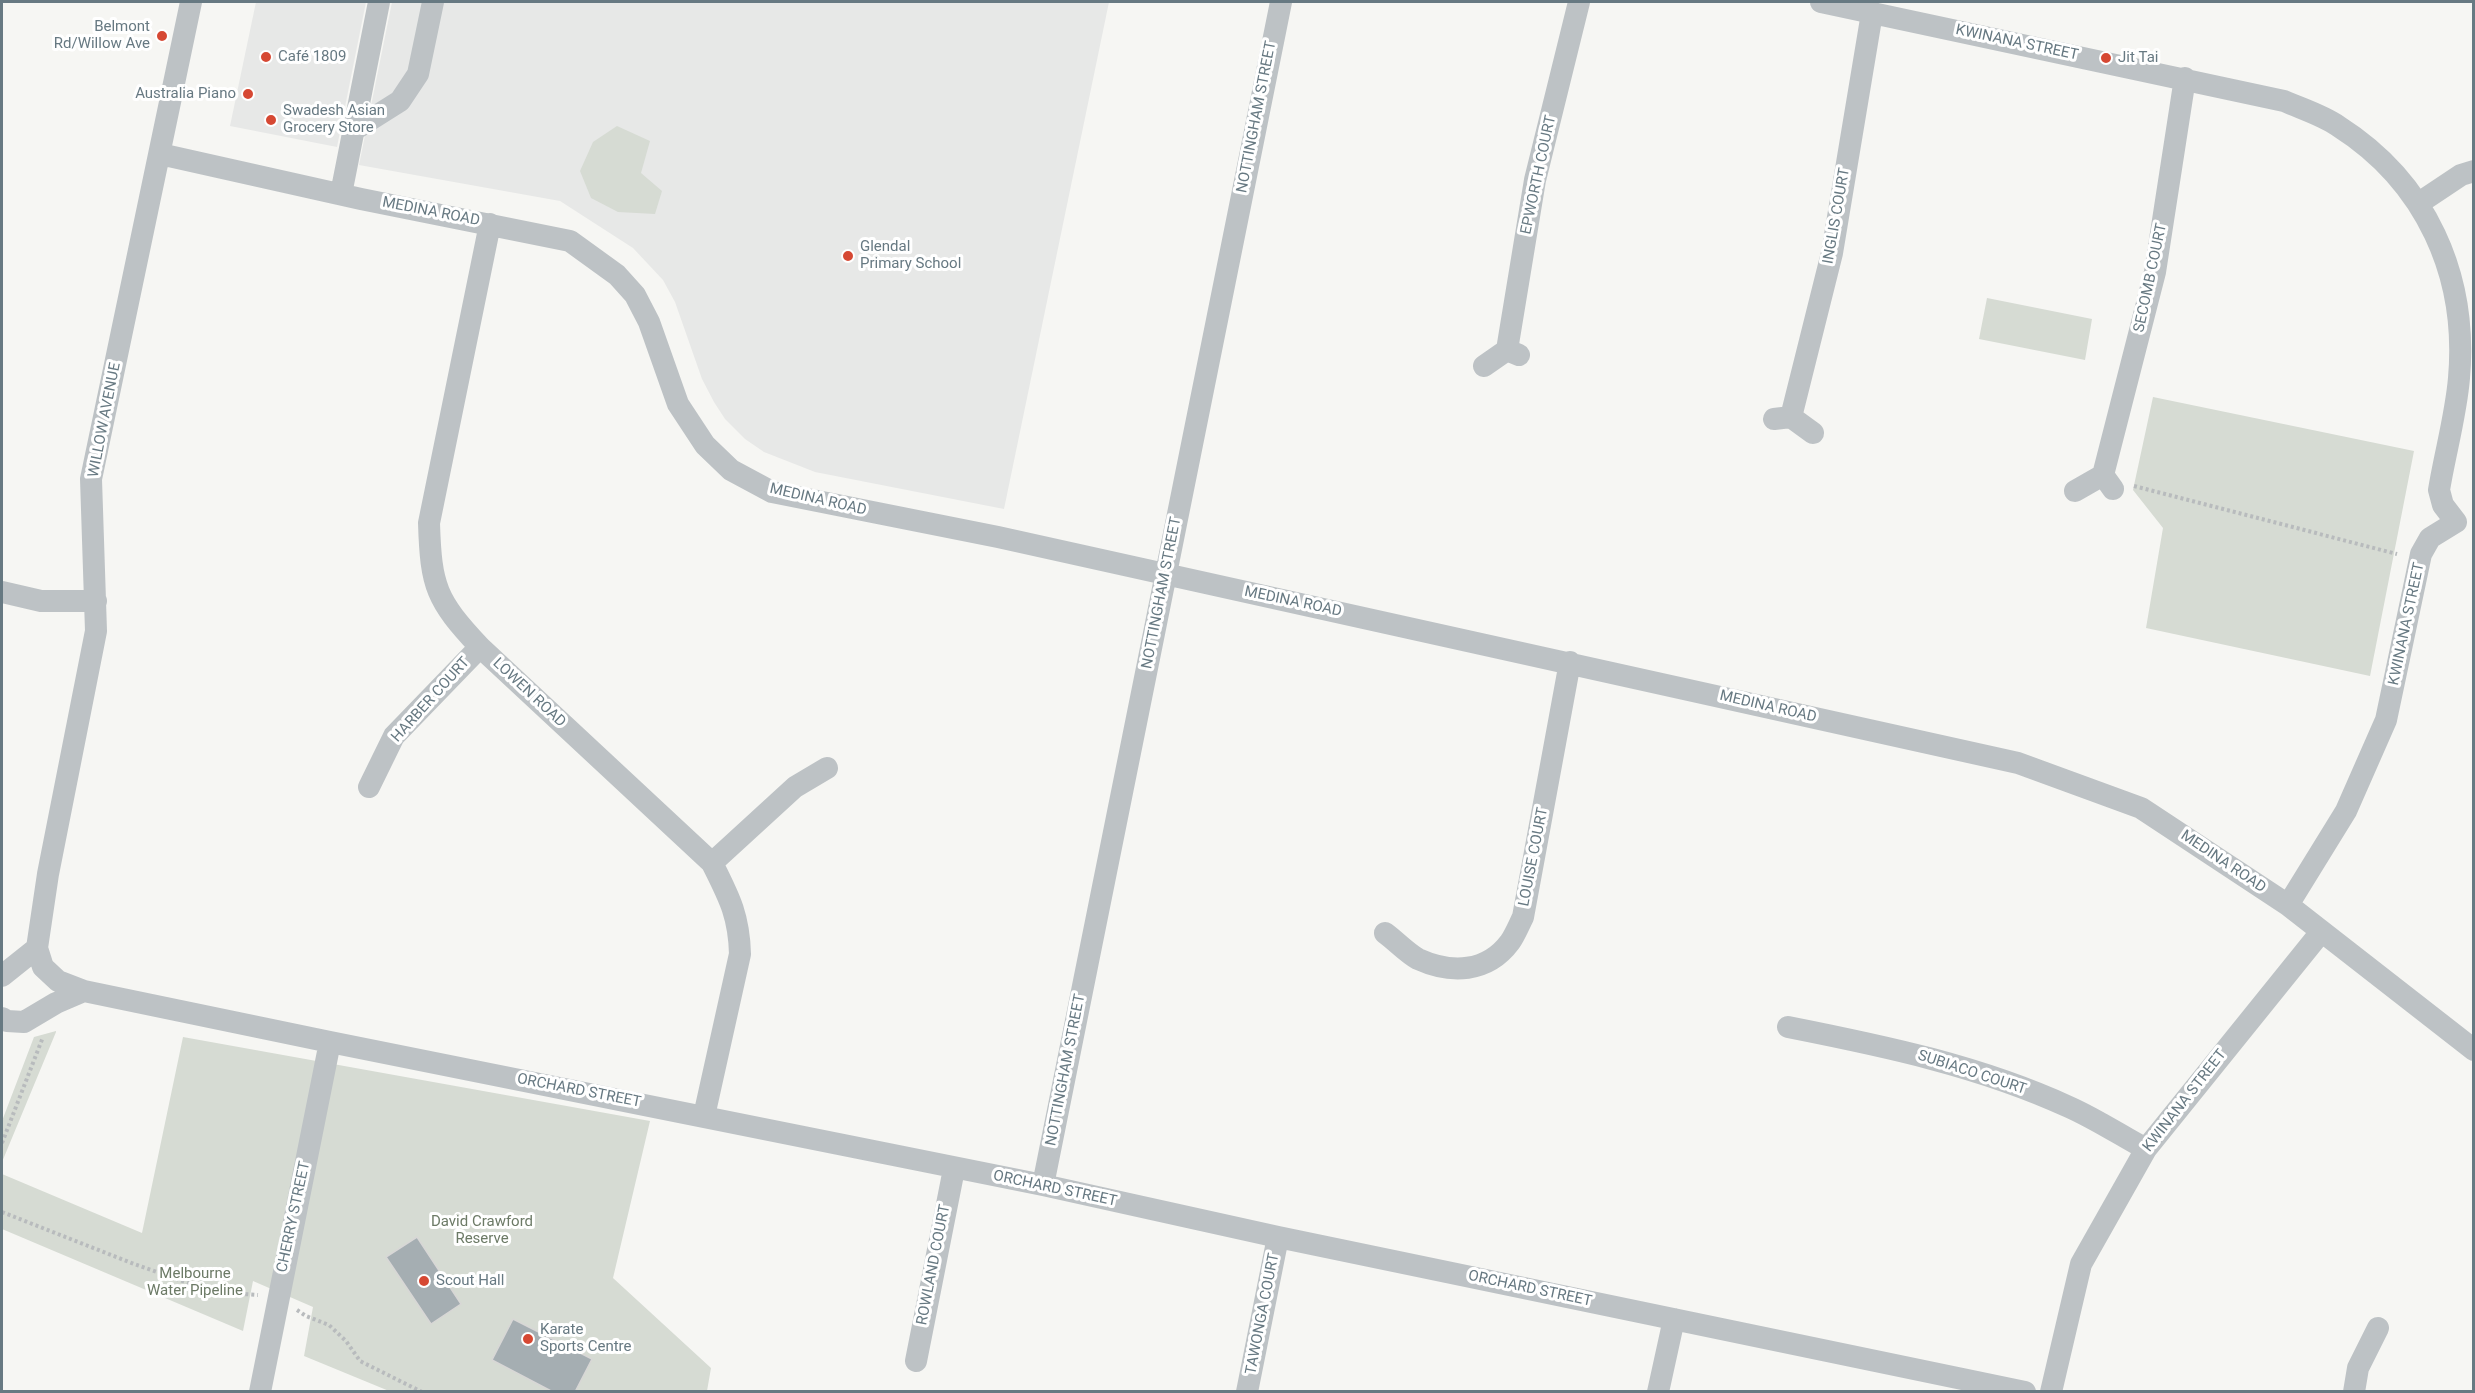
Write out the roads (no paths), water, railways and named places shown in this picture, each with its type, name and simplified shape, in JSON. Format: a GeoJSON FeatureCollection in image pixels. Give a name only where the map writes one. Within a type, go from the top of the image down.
{"type":"FeatureCollection","features":[{"type":"Feature","properties":{"kind":"street","name":"WILLOW AVENUE"},"geometry":{"type":"LineString","coordinates":[[37,948],[48,874],[96,631],[91,479],[191,2]]}},
{"type":"Feature","properties":{"kind":"street"},"geometry":{"type":"LineString","coordinates":[[341,194],[379,2]]}},
{"type":"Feature","properties":{"kind":"street"},"geometry":{"type":"LineString","coordinates":[[354,130],[400,101],[418,74],[433,2]]}},
{"type":"Feature","properties":{"kind":"street","name":"NOTTINGHAM STREET"},"geometry":{"type":"LineString","coordinates":[[1043,1185],[1281,2]]}},
{"type":"Feature","properties":{"kind":"street","name":"EPWORTH COURT"},"geometry":{"type":"LineString","coordinates":[[1484,366],[1513,353],[1535,180],[1579,2]]}},
{"type":"Feature","properties":{"kind":"street","name":"KWINANA STREET"},"geometry":{"type":"LineString","coordinates":[[1821,2],[2284,101],[2337,125],[2383,160],[2419,203],[2448,261],[2460,318],[2459,379],[2439,490],[2443,505],[2465,526],[2430,538],[2421,554],[2386,720],[2346,811],[2288,905]]}},
{"type":"Feature","properties":{"kind":"street","name":"INGLIS COURT"},"geometry":{"type":"LineString","coordinates":[[1813,433],[1783,418],[1832,253],[1872,13]]}},
{"type":"Feature","properties":{"kind":"street","name":"SECOMB COURT"},"geometry":{"type":"LineString","coordinates":[[2076,491],[2108,482],[2155,272],[2185,78]]}},
{"type":"Feature","properties":{"kind":"street","name":"MEDINA ROAD"},"geometry":{"type":"LineString","coordinates":[[160,154],[570,242],[617,274],[634,296],[649,322],[678,404],[705,445],[731,470],[772,492],[998,537],[2018,763],[2141,808],[2288,905],[2474,1050]]}},
{"type":"Feature","properties":{"kind":"street"},"geometry":{"type":"LineString","coordinates":[[2419,203],[2461,175],[2474,171]]}},
{"type":"Feature","properties":{"kind":"street","name":"LOWEN ROAD"},"geometry":{"type":"LineString","coordinates":[[490,224],[429,523],[430,565],[439,597],[457,622],[480,647],[712,863],[734,907],[739,928],[740,954],[704,1116]]}},
{"type":"Feature","properties":{"kind":"street"},"geometry":{"type":"LineString","coordinates":[[2,592],[41,601],[96,601]]}},
{"type":"Feature","properties":{"kind":"street","name":"HARBER COURT"},"geometry":{"type":"LineString","coordinates":[[369,787],[394,736],[480,647]]}},
{"type":"Feature","properties":{"kind":"street","name":"LOUISE COURT"},"geometry":{"type":"LineString","coordinates":[[1385,933],[1416,958],[1443,968],[1472,969],[1493,959],[1510,942],[1523,917],[1570,662]]}},
{"type":"Feature","properties":{"kind":"street"},"geometry":{"type":"LineString","coordinates":[[712,863],[795,787],[827,768]]}},
{"type":"Feature","properties":{"kind":"street","name":"KWINANA STREET"},"geometry":{"type":"LineString","coordinates":[[2051,1392],[2081,1264],[2146,1149],[2321,932]]}},
{"type":"Feature","properties":{"kind":"street"},"geometry":{"type":"LineString","coordinates":[[2,976],[37,948]]}},
{"type":"Feature","properties":{"kind":"street","name":"ORCHARD STREET"},"geometry":{"type":"LineString","coordinates":[[37,948],[43,967],[58,981],[84,991],[704,1116],[954,1169],[1043,1185],[1278,1237],[2025,1392]]}},
{"type":"Feature","properties":{"kind":"street"},"geometry":{"type":"LineString","coordinates":[[2,1018],[7,1021],[24,1022],[56,1003],[84,991]]}},
{"type":"Feature","properties":{"kind":"street","name":"SUBIACO COURT"},"geometry":{"type":"LineString","coordinates":[[1788,1027],[1890,1047],[1968,1068],[2070,1107],[2146,1149]]}},
{"type":"Feature","properties":{"kind":"street","name":"CHERRY STREET"},"geometry":{"type":"LineString","coordinates":[[260,1392],[330,1042]]}},
{"type":"Feature","properties":{"kind":"street","name":"ROWLAND COURT"},"geometry":{"type":"LineString","coordinates":[[916,1361],[954,1169]]}},
{"type":"Feature","properties":{"kind":"street","name":"TAWONGA COURT"},"geometry":{"type":"LineString","coordinates":[[1247,1392],[1278,1237]]}},
{"type":"Feature","properties":{"kind":"street"},"geometry":{"type":"LineString","coordinates":[[1658,1392],[1674,1319]]}},
{"type":"Feature","properties":{"kind":"street"},"geometry":{"type":"LineString","coordinates":[[2354,1392],[2358,1368],[2378,1328]]}},
{"type":"Feature","properties":{"kind":"place","name":"Belmont Rd/Willow Ave"},"geometry":{"type":"Point","coordinates":[162,36]}},
{"type":"Feature","properties":{"kind":"place","name":"Café 1809"},"geometry":{"type":"Point","coordinates":[266,57]}},
{"type":"Feature","properties":{"kind":"place","name":"Jit Tai"},"geometry":{"type":"Point","coordinates":[2106,58]}},
{"type":"Feature","properties":{"kind":"place","name":"Australia Piano"},"geometry":{"type":"Point","coordinates":[248,94]}},
{"type":"Feature","properties":{"kind":"place","name":"Swadesh Asian Grocery Store"},"geometry":{"type":"Point","coordinates":[271,120]}},
{"type":"Feature","properties":{"kind":"place","name":"Glendal Primary School"},"geometry":{"type":"Point","coordinates":[848,256]}},
{"type":"Feature","properties":{"kind":"place","name":"Scout Hall"},"geometry":{"type":"Point","coordinates":[424,1281]}},
{"type":"Feature","properties":{"kind":"place","name":"Karate Sports Centre"},"geometry":{"type":"Point","coordinates":[528,1339]}},
{"type":"Feature","properties":{"kind":"park label","name":"David Crawford Reserve"},"geometry":{"type":"Point","coordinates":[482,1230]}},
{"type":"Feature","properties":{"kind":"park label","name":"Melbourne Water Pipeline"},"geometry":{"type":"Point","coordinates":[195,1282]}}]}
